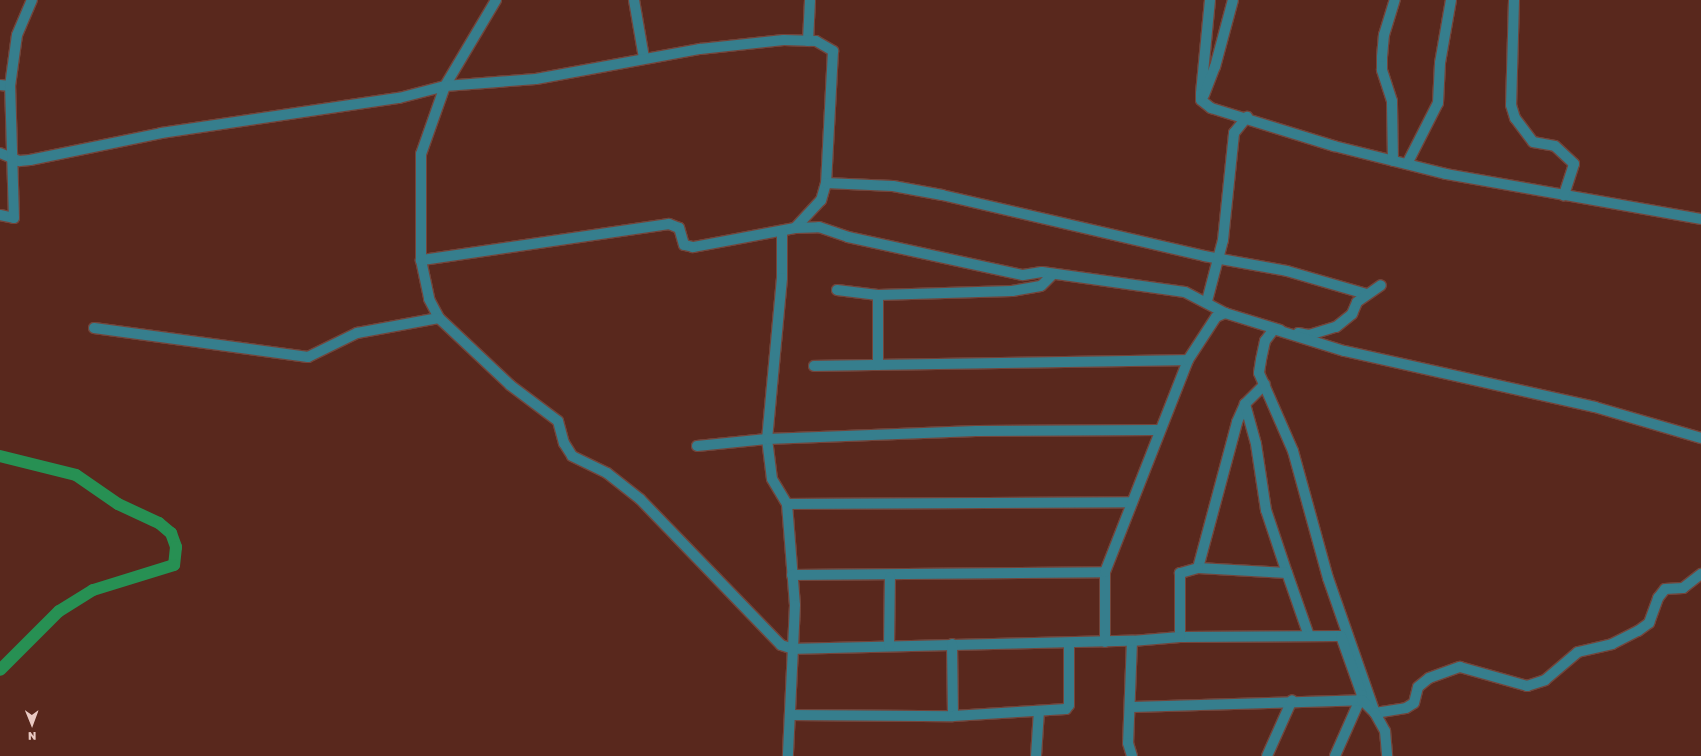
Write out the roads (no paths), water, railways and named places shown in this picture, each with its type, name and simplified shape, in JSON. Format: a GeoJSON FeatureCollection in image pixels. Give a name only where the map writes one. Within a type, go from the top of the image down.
{"type":"FeatureCollection","features":[{"type":"Feature","properties":{"kind":"street"},"geometry":{"type":"LineString","coordinates":[[0,215],[14,218],[5,154],[10,86],[17,35],[32,0]]}},
{"type":"Feature","properties":{"kind":"street"},"geometry":{"type":"LineString","coordinates":[[496,0],[445,86],[422,154],[421,260],[429,299],[439,318],[510,385],[558,421],[564,443],[572,456],[607,473],[640,499],[781,645],[794,649],[952,644],[1069,644],[1180,637],[1341,636],[1362,700],[1375,713]]}},
{"type":"Feature","properties":{"kind":"street"},"geometry":{"type":"LineString","coordinates":[[634,0],[644,58]]}},
{"type":"Feature","properties":{"kind":"street"},"geometry":{"type":"LineString","coordinates":[[808,41],[810,0]]}},
{"type":"Feature","properties":{"kind":"street"},"geometry":{"type":"LineString","coordinates":[[1201,100],[1210,0]]}},
{"type":"Feature","properties":{"kind":"street"},"geometry":{"type":"LineString","coordinates":[[1201,100],[1215,67],[1233,0]]}},
{"type":"Feature","properties":{"kind":"street"},"geometry":{"type":"LineString","coordinates":[[1393,161],[1392,101],[1382,70],[1382,57],[1384,35],[1395,0]]}},
{"type":"Feature","properties":{"kind":"street"},"geometry":{"type":"LineString","coordinates":[[1407,164],[1438,103],[1440,64],[1451,0]]}},
{"type":"Feature","properties":{"kind":"street"},"geometry":{"type":"LineString","coordinates":[[1514,0],[1510,74],[1513,111],[1533,142],[1555,146],[1574,164],[1564,196]]}},
{"type":"Feature","properties":{"kind":"street"},"geometry":{"type":"LineString","coordinates":[[5,154],[19,161],[30,160],[161,133],[399,98],[445,86],[536,79],[644,58],[784,40],[808,41],[827,44],[834,54],[826,183],[821,200],[795,228]]}},
{"type":"Feature","properties":{"kind":"street"},"geometry":{"type":"LineString","coordinates":[[0,85],[10,86]]}},
{"type":"Feature","properties":{"kind":"street"},"geometry":{"type":"LineString","coordinates":[[1201,100],[1211,108],[1247,117],[1393,161],[1564,196],[1701,219]]}},
{"type":"Feature","properties":{"kind":"street"},"geometry":{"type":"LineString","coordinates":[[1207,302],[1218,258],[1234,133],[1247,117]]}},
{"type":"Feature","properties":{"kind":"street"},"geometry":{"type":"LineString","coordinates":[[826,183],[893,186],[1218,258],[1288,271],[1366,294]]}},
{"type":"Feature","properties":{"kind":"street"},"geometry":{"type":"LineString","coordinates":[[421,260],[669,224],[679,228],[684,245],[693,247],[782,233],[795,228],[819,227],[848,237],[1023,275],[1053,274],[1155,286],[1207,302],[1225,313],[1344,352],[1595,407],[1701,438]]}},
{"type":"Feature","properties":{"kind":"street"},"geometry":{"type":"LineString","coordinates":[[782,233],[782,278],[767,439],[772,479],[787,504],[792,575],[794,649],[788,756]]}},
{"type":"Feature","properties":{"kind":"street"},"geometry":{"type":"LineString","coordinates":[[837,290],[878,295],[1012,291],[1041,286],[1053,274]]}},
{"type":"Feature","properties":{"kind":"street"},"geometry":{"type":"LineString","coordinates":[[1274,329],[1309,335],[1336,327],[1352,314],[1357,302],[1366,294],[1381,285]]}},
{"type":"Feature","properties":{"kind":"street"},"geometry":{"type":"LineString","coordinates":[[878,295],[878,365]]}},
{"type":"Feature","properties":{"kind":"street"},"geometry":{"type":"LineString","coordinates":[[1105,642],[1105,572],[1159,430],[1188,360],[1216,317],[1225,313]]}},
{"type":"Feature","properties":{"kind":"street"},"geometry":{"type":"LineString","coordinates":[[94,328],[308,357],[357,333],[439,318]]}},
{"type":"Feature","properties":{"kind":"street"},"geometry":{"type":"LineString","coordinates":[[1274,329],[1265,341],[1260,360],[1259,373],[1293,451],[1328,578],[1375,713],[1385,731],[1387,756]]}},
{"type":"Feature","properties":{"kind":"street"},"geometry":{"type":"LineString","coordinates":[[814,366],[1188,360]]}},
{"type":"Feature","properties":{"kind":"street"},"geometry":{"type":"LineString","coordinates":[[1198,568],[1241,408],[1265,384]]}},
{"type":"Feature","properties":{"kind":"street"},"geometry":{"type":"LineString","coordinates":[[1245,404],[1252,423],[1266,510],[1286,573],[1309,636]]}},
{"type":"Feature","properties":{"kind":"street"},"geometry":{"type":"LineString","coordinates":[[697,446],[767,439],[976,431],[1159,430]]}},
{"type":"Feature","properties":{"kind":"street"},"geometry":{"type":"LineString","coordinates":[[787,504],[1132,502]]}},
{"type":"Feature","properties":{"kind":"street"},"geometry":{"type":"LineString","coordinates":[[1180,637],[1178,577],[1186,570],[1198,568],[1286,573]]}},
{"type":"Feature","properties":{"kind":"street"},"geometry":{"type":"LineString","coordinates":[[792,575],[890,577],[1105,572]]}},
{"type":"Feature","properties":{"kind":"street"},"geometry":{"type":"LineString","coordinates":[[1375,713],[1406,708],[1414,703],[1418,687],[1429,678],[1460,667],[1527,686],[1545,680],[1578,652],[1612,644],[1638,631],[1649,623],[1658,598],[1665,589],[1683,588],[1701,574]]}},
{"type":"Feature","properties":{"kind":"street"},"geometry":{"type":"LineString","coordinates":[[889,646],[890,577]]}},
{"type":"Feature","properties":{"kind":"street"},"geometry":{"type":"LineString","coordinates":[[1132,641],[1132,707],[1128,743],[1132,756]]}},
{"type":"Feature","properties":{"kind":"street"},"geometry":{"type":"LineString","coordinates":[[952,644],[953,716]]}},
{"type":"Feature","properties":{"kind":"street"},"geometry":{"type":"LineString","coordinates":[[790,716],[953,716],[1069,708],[1069,644]]}},
{"type":"Feature","properties":{"kind":"street"},"geometry":{"type":"LineString","coordinates":[[1132,707],[1292,700],[1362,700]]}},
{"type":"Feature","properties":{"kind":"street"},"geometry":{"type":"LineString","coordinates":[[1267,756],[1292,700]]}},
{"type":"Feature","properties":{"kind":"street"},"geometry":{"type":"LineString","coordinates":[[1335,756],[1362,700]]}},
{"type":"Feature","properties":{"kind":"street"},"geometry":{"type":"LineString","coordinates":[[1036,756],[1039,711]]}},
{"type":"Feature","properties":{"kind":"waterway"},"geometry":{"type":"LineString","coordinates":[[0,456],[76,475],[118,504],[159,523],[171,533],[176,547],[174,565],[93,590],[59,611],[0,670]]}}]}
